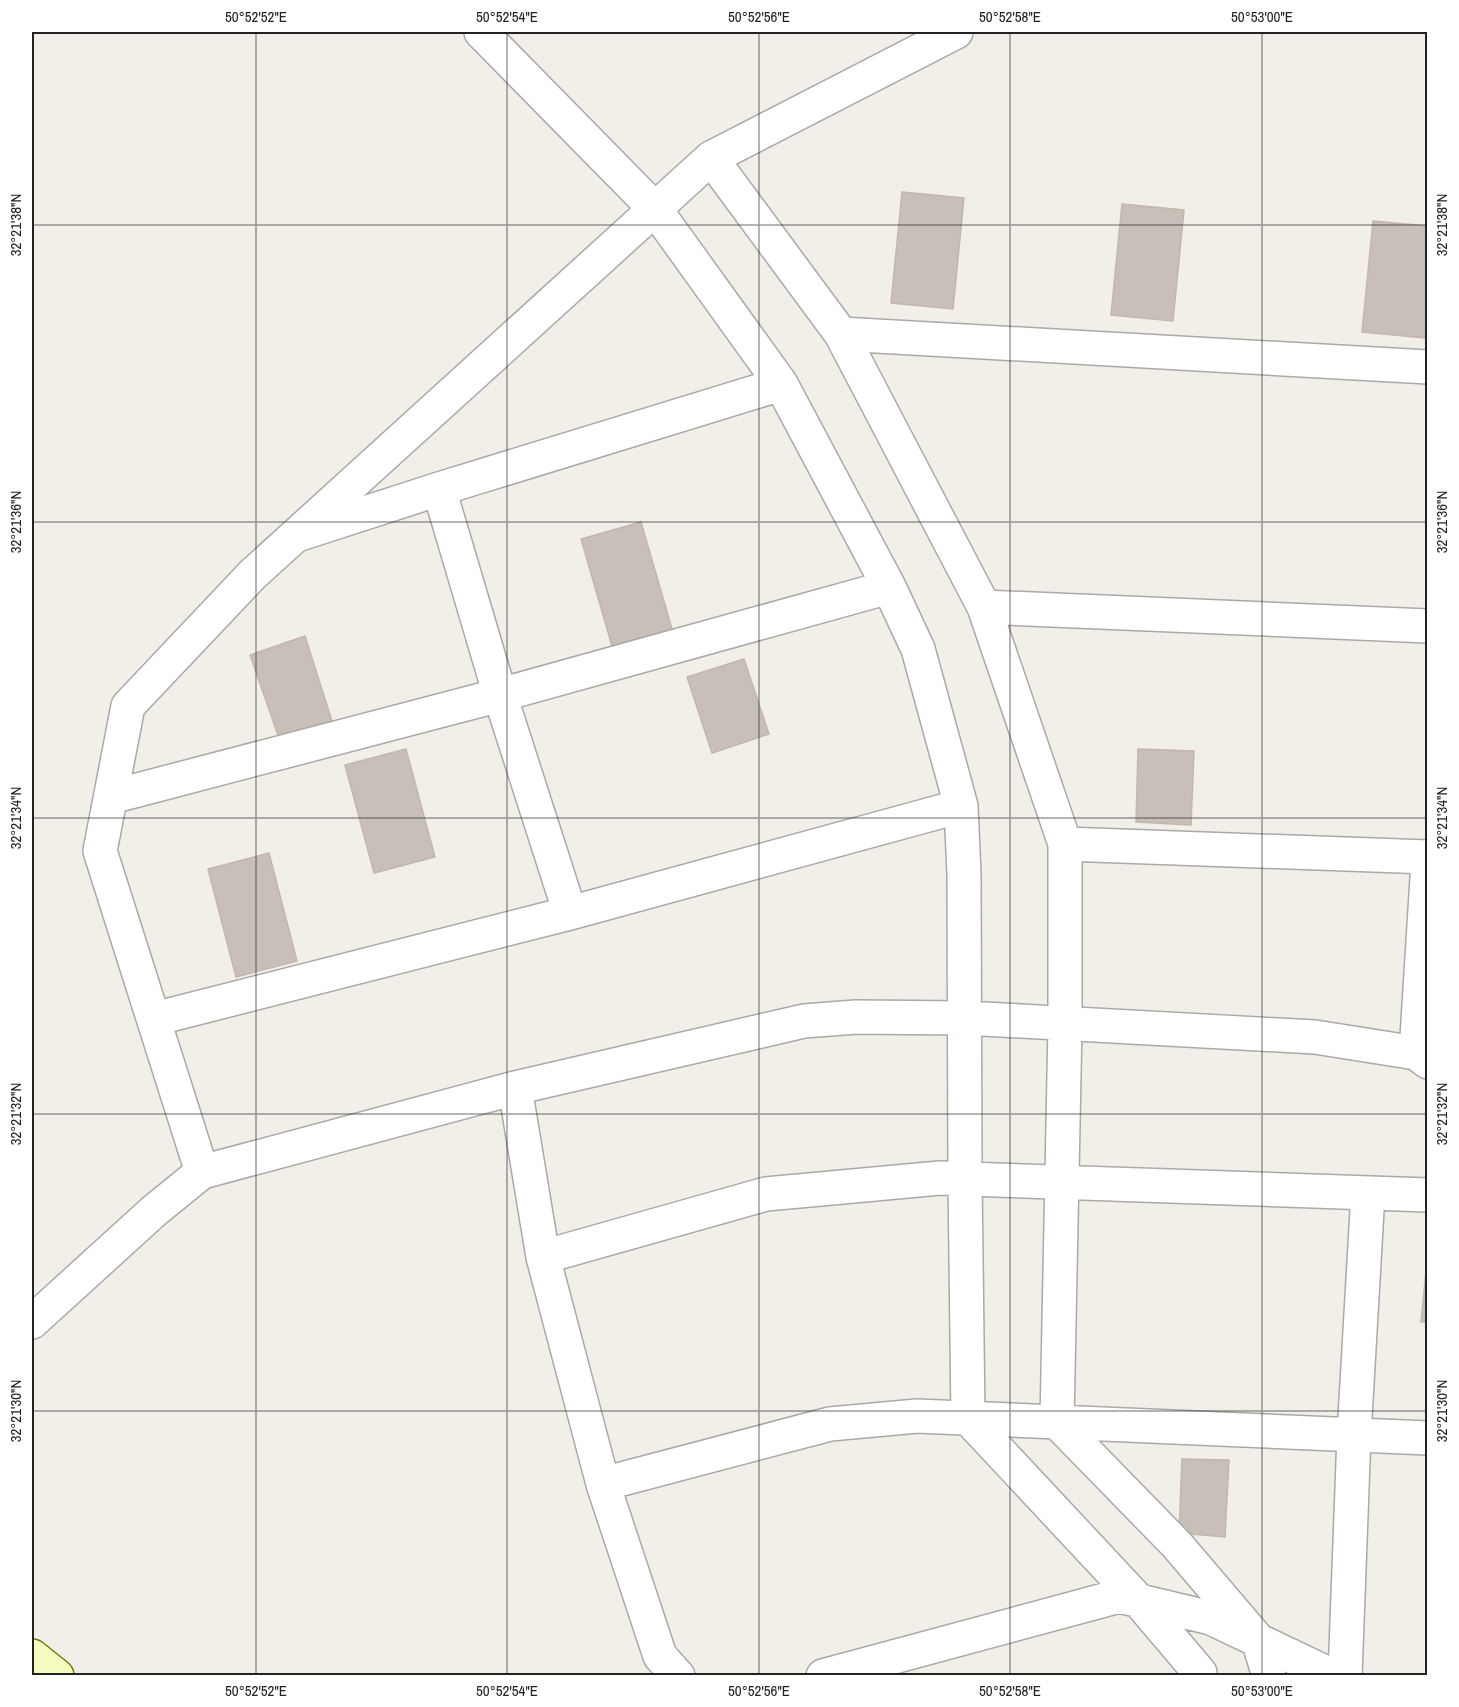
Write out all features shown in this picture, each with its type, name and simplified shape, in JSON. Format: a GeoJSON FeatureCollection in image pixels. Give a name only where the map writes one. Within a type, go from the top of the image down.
{"type":"FeatureCollection","features":[{"type":"Feature","properties":{"kind":"main road"},"geometry":{"type":"LineString","coordinates":[[32,1656],[57,1676]]}},
{"type":"Feature","properties":{"kind":"street"},"geometry":{"type":"LineString","coordinates":[[481,32],[655,209],[781,384],[889,587],[918,648],[961,806],[964,874],[968,1418],[1139,1601],[1200,1676]]}},
{"type":"Feature","properties":{"kind":"street"},"geometry":{"type":"LineString","coordinates":[[202,1172],[100,851],[128,706],[252,575],[711,158],[956,32]]}},
{"type":"Feature","properties":{"kind":"street"},"geometry":{"type":"LineString","coordinates":[[711,158],[841,334],[984,607],[1065,844],[1065,1024],[1057,1422],[1178,1545],[1258,1640],[1269,1676]]}},
{"type":"Feature","properties":{"kind":"street"},"geometry":{"type":"LineString","coordinates":[[841,334],[1428,367]]}},
{"type":"Feature","properties":{"kind":"street"},"geometry":{"type":"LineString","coordinates":[[297,536],[439,489],[781,384]]}},
{"type":"Feature","properties":{"kind":"street"},"geometry":{"type":"LineString","coordinates":[[439,489],[500,695],[570,913]]}},
{"type":"Feature","properties":{"kind":"street"},"geometry":{"type":"LineString","coordinates":[[111,797],[500,695],[889,587]]}},
{"type":"Feature","properties":{"kind":"street"},"geometry":{"type":"LineString","coordinates":[[984,607],[1428,626]]}},
{"type":"Feature","properties":{"kind":"street"},"geometry":{"type":"LineString","coordinates":[[154,1019],[570,913],[961,806]]}},
{"type":"Feature","properties":{"kind":"street"},"geometry":{"type":"LineString","coordinates":[[1065,844],[1428,857]]}},
{"type":"Feature","properties":{"kind":"street"},"geometry":{"type":"LineString","coordinates":[[32,1322],[154,1211],[202,1172],[515,1088],[804,1021],[856,1017],[965,1018],[1315,1037],[1422,1058],[1428,862]]}},
{"type":"Feature","properties":{"kind":"street"},"geometry":{"type":"LineString","coordinates":[[515,1088],[543,1257],[603,1484],[660,1656],[678,1676]]}},
{"type":"Feature","properties":{"kind":"street"},"geometry":{"type":"LineString","coordinates":[[543,1257],[766,1194],[940,1178],[1428,1195]]}},
{"type":"Feature","properties":{"kind":"street"},"geometry":{"type":"LineString","coordinates":[[1345,1676],[1354,1435],[1368,1193]]}},
{"type":"Feature","properties":{"kind":"street"},"geometry":{"type":"LineString","coordinates":[[603,1484],[830,1424],[917,1416],[1428,1438]]}},
{"type":"Feature","properties":{"kind":"street"},"geometry":{"type":"LineString","coordinates":[[824,1676],[1119,1596],[1211,1618],[1333,1676]]}},
{"type":"Feature","properties":{"kind":"building"},"geometry":{"type":"Polygon","coordinates":[[[902,192],[964,198],[953,309],[891,303],[902,192]]]}},
{"type":"Feature","properties":{"kind":"building"},"geometry":{"type":"Polygon","coordinates":[[[1122,204],[1184,210],[1173,321],[1111,315],[1122,204]]]}},
{"type":"Feature","properties":{"kind":"building"},"geometry":{"type":"Polygon","coordinates":[[[1373,221],[1428,226],[1428,308],[1425,338],[1362,332],[1373,221]]]}},
{"type":"Feature","properties":{"kind":"building"},"geometry":{"type":"Polygon","coordinates":[[[641,522],[672,629],[612,646],[581,539],[641,522]]]}},
{"type":"Feature","properties":{"kind":"building"},"geometry":{"type":"Polygon","coordinates":[[[305,636],[332,721],[279,738],[250,655],[305,636]]]}},
{"type":"Feature","properties":{"kind":"building"},"geometry":{"type":"Polygon","coordinates":[[[744,659],[769,734],[712,753],[687,677],[744,659]]]}},
{"type":"Feature","properties":{"kind":"building"},"geometry":{"type":"Polygon","coordinates":[[[406,749],[435,857],[374,873],[345,765],[406,749]]]}},
{"type":"Feature","properties":{"kind":"building"},"geometry":{"type":"Polygon","coordinates":[[[1138,749],[1194,751],[1191,825],[1136,822],[1138,749]]]}},
{"type":"Feature","properties":{"kind":"building"},"geometry":{"type":"Polygon","coordinates":[[[269,853],[297,961],[236,977],[208,869],[269,853]]]}},
{"type":"Feature","properties":{"kind":"building"},"geometry":{"type":"Polygon","coordinates":[[[1428,1251],[1428,1322],[1421,1322],[1428,1251]]]}},
{"type":"Feature","properties":{"kind":"building"},"geometry":{"type":"Polygon","coordinates":[[[1182,1459],[1229,1460],[1225,1537],[1179,1533],[1182,1459]]]}}]}
